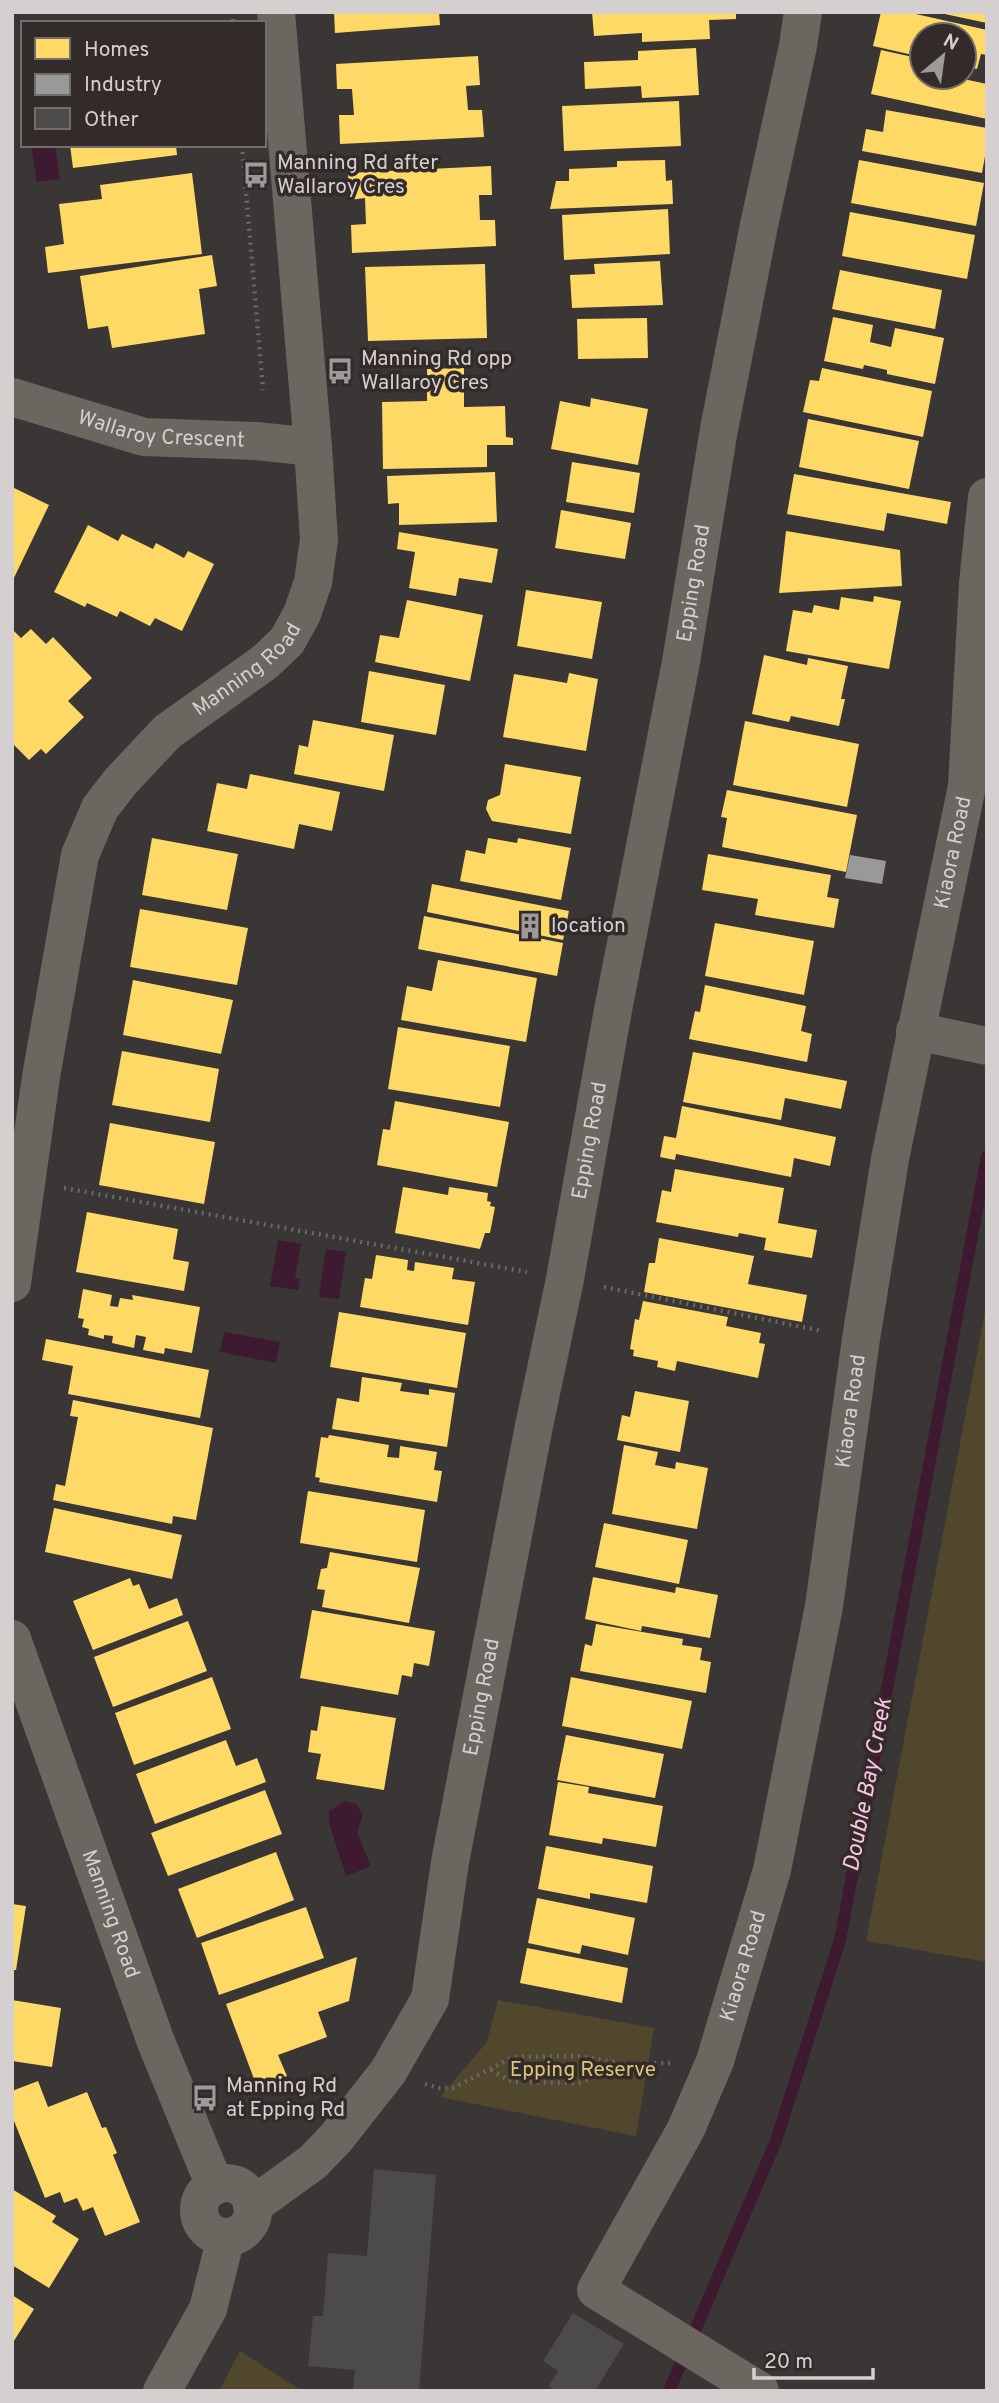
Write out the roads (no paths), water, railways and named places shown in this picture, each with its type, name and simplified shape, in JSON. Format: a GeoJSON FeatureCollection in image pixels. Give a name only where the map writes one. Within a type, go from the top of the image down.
{"type":"FeatureCollection","features":[{"type":"Feature","properties":{"kind":"street","name":"Manning Road"},"geometry":{"type":"LineString","coordinates":[[12,1283],[41,1077],[80,855],[100,808],[121,781],[167,732],[265,662],[287,641],[313,582],[319,540],[313,447],[276,12]]}},
{"type":"Feature","properties":{"kind":"street","name":"Epping Road"},"geometry":{"type":"LineString","coordinates":[[253,2206],[313,2162],[336,2138],[387,2072],[430,2000],[450,1862],[565,1279],[615,996],[681,662],[719,429],[759,225],[799,46],[803,12]]}},
{"type":"Feature","properties":{"kind":"street","name":"Wallaroy Crescent"},"geometry":{"type":"LineString","coordinates":[[12,397],[144,437],[256,441],[313,447]]}},
{"type":"Feature","properties":{"kind":"street","name":"Kiaora Road"},"geometry":{"type":"LineString","coordinates":[[760,2391],[596,2290],[686,2129],[715,2061],[772,1870],[824,1606],[860,1339],[890,1159],[967,786],[978,583],[987,497]]}},
{"type":"Feature","properties":{"kind":"street"},"geometry":{"type":"LineString","coordinates":[[915,1031],[975,1043]]}},
{"type":"Feature","properties":{"kind":"street","name":"Manning Road"},"geometry":{"type":"LineString","coordinates":[[12,1640],[156,2042],[215,2186]]}},
{"type":"Feature","properties":{"kind":"street"},"geometry":{"type":"LineString","coordinates":[[227,2183],[236,2185],[250,2197],[253,2215],[243,2231],[226,2237],[210,2232],[200,2218],[204,2194],[215,2186],[227,2183]]}},
{"type":"Feature","properties":{"kind":"street"},"geometry":{"type":"LineString","coordinates":[[162,2391],[208,2309],[226,2237]]}},
{"type":"Feature","properties":{"kind":"waterway","name":"Double Bay Creek"},"geometry":{"type":"LineString","coordinates":[[669,2391],[776,2141],[840,1940],[987,1156]]}},
{"type":"Feature","properties":{"kind":"place","name":"Manning Rd after Wallaroy Cres"},"geometry":{"type":"Point","coordinates":[256,175]}},
{"type":"Feature","properties":{"kind":"place","name":"Manning Rd opp Wallaroy Cres"},"geometry":{"type":"Point","coordinates":[340,371]}},
{"type":"Feature","properties":{"kind":"place","name":"location"},"geometry":{"type":"Point","coordinates":[530,926]}},
{"type":"Feature","properties":{"kind":"place","name":"Manning Rd at Epping Rd"},"geometry":{"type":"Point","coordinates":[205,2098]}},
{"type":"Feature","properties":{"kind":"park label","name":"Epping Reserve"},"geometry":{"type":"Point","coordinates":[583,2070]}}]}
